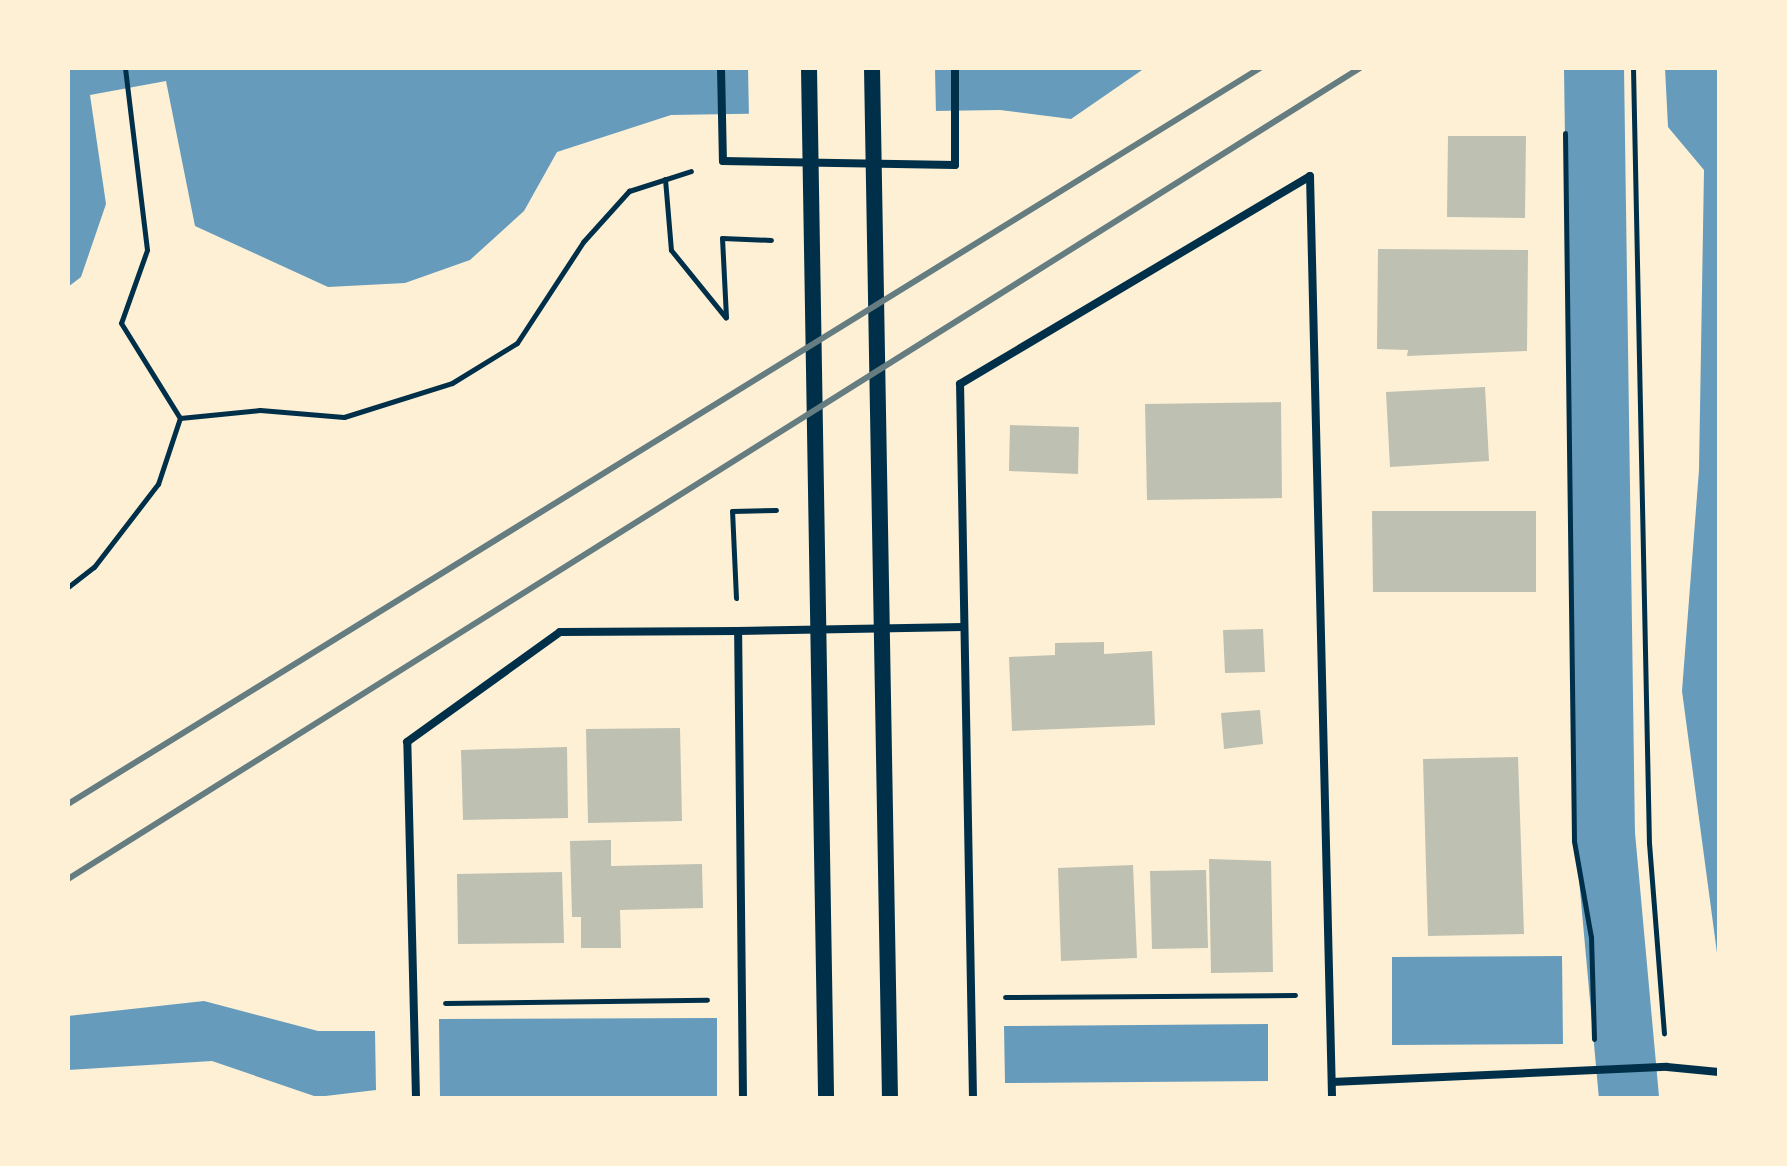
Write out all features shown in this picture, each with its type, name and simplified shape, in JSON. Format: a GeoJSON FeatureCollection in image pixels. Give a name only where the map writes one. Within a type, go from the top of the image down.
{"type":"FeatureCollection","features":[{"type":"Feature","properties":{"kind":"main road"},"geometry":{"type":"LineString","coordinates":[[809,68],[826,1098]]}},
{"type":"Feature","properties":{"kind":"main road"},"geometry":{"type":"LineString","coordinates":[[872,68],[890,1098]]}},
{"type":"Feature","properties":{"kind":"street"},"geometry":{"type":"LineString","coordinates":[[721,68],[723,161],[955,165],[955,68]]}},
{"type":"Feature","properties":{"kind":"street"},"geometry":{"type":"LineString","coordinates":[[973,1098],[960,384],[1310,176],[1332,1098]]}},
{"type":"Feature","properties":{"kind":"street"},"geometry":{"type":"LineString","coordinates":[[416,1098],[407,742],[560,632],[964,627]]}},
{"type":"Feature","properties":{"kind":"street"},"geometry":{"type":"LineString","coordinates":[[738,631],[743,1098]]}},
{"type":"Feature","properties":{"kind":"street"},"geometry":{"type":"LineString","coordinates":[[1332,1082],[1596,1073],[1667,1067],[1719,1072]]}},
{"type":"Feature","properties":{"kind":"path"},"geometry":{"type":"LineString","coordinates":[[125,68],[147,250],[121,323],[180,418]]}},
{"type":"Feature","properties":{"kind":"path"},"geometry":{"type":"LineString","coordinates":[[1633,68],[1649,843],[1667,1067]]}},
{"type":"Feature","properties":{"kind":"path"},"geometry":{"type":"LineString","coordinates":[[1565,133],[1574,841],[1591,937],[1596,1073]]}},
{"type":"Feature","properties":{"kind":"path"},"geometry":{"type":"LineString","coordinates":[[180,418],[260,410],[344,417],[452,383],[517,343],[583,242],[629,191],[723,161]]}},
{"type":"Feature","properties":{"kind":"path"},"geometry":{"type":"LineString","coordinates":[[665,179],[671,250],[726,318],[722,238],[771,240]]}},
{"type":"Feature","properties":{"kind":"path"},"geometry":{"type":"LineString","coordinates":[[68,587],[94,567],[158,484],[180,418]]}},
{"type":"Feature","properties":{"kind":"path"},"geometry":{"type":"LineString","coordinates":[[738,631],[732,511],[776,510]]}},
{"type":"Feature","properties":{"kind":"water"},"geometry":{"type":"Polygon","coordinates":[[[68,68],[1145,68],[1071,119],[1000,110],[671,115],[557,152],[524,211],[470,260],[405,283],[328,287],[195,226],[166,81],[90,95],[106,204],[81,277],[68,287],[68,68]]]}},
{"type":"Feature","properties":{"kind":"water"},"geometry":{"type":"Polygon","coordinates":[[[1665,68],[1719,68],[1719,968],[1682,691],[1699,470],[1704,170],[1668,127],[1665,68]]]}},
{"type":"Feature","properties":{"kind":"water"},"geometry":{"type":"Polygon","coordinates":[[[1562,956],[1563,1044],[1392,1045],[1392,957],[1562,956]]]}},
{"type":"Feature","properties":{"kind":"water"},"geometry":{"type":"Polygon","coordinates":[[[204,1001],[318,1031],[375,1031],[376,1090],[317,1097],[212,1061],[68,1070],[68,1016],[204,1001]]]}},
{"type":"Feature","properties":{"kind":"water"},"geometry":{"type":"Polygon","coordinates":[[[717,1018],[717,1098],[440,1098],[439,1019],[717,1018]]]}},
{"type":"Feature","properties":{"kind":"water"},"geometry":{"type":"Polygon","coordinates":[[[1268,1024],[1268,1081],[1005,1083],[1004,1026],[1268,1024]]]}},
{"type":"Feature","properties":{"kind":"pier"},"geometry":{"type":"Polygon","coordinates":[[[748,68],[935,68],[936,115],[749,118],[748,68]]]}},
{"type":"Feature","properties":{"kind":"building"},"geometry":{"type":"Polygon","coordinates":[[[1448,136],[1526,136],[1525,218],[1447,217],[1448,136]]]}},
{"type":"Feature","properties":{"kind":"building"},"geometry":{"type":"Polygon","coordinates":[[[1378,249],[1528,250],[1527,351],[1407,356],[1408,350],[1377,349],[1378,249]]]}},
{"type":"Feature","properties":{"kind":"building"},"geometry":{"type":"Polygon","coordinates":[[[1485,387],[1489,461],[1390,467],[1386,392],[1485,387]]]}},
{"type":"Feature","properties":{"kind":"building"},"geometry":{"type":"Polygon","coordinates":[[[1281,402],[1282,498],[1147,500],[1145,404],[1281,402]]]}},
{"type":"Feature","properties":{"kind":"building"},"geometry":{"type":"Polygon","coordinates":[[[1010,425],[1079,427],[1078,474],[1009,471],[1010,425]]]}},
{"type":"Feature","properties":{"kind":"building"},"geometry":{"type":"Polygon","coordinates":[[[1372,511],[1536,511],[1536,592],[1373,592],[1372,511]]]}},
{"type":"Feature","properties":{"kind":"building"},"geometry":{"type":"Polygon","coordinates":[[[1263,629],[1265,672],[1225,673],[1223,630],[1263,629]]]}},
{"type":"Feature","properties":{"kind":"building"},"geometry":{"type":"Polygon","coordinates":[[[1104,642],[1104,654],[1152,651],[1155,725],[1012,731],[1009,657],[1055,655],[1055,643],[1104,642]]]}},
{"type":"Feature","properties":{"kind":"building"},"geometry":{"type":"Polygon","coordinates":[[[1260,710],[1263,744],[1224,749],[1221,713],[1260,710]]]}},
{"type":"Feature","properties":{"kind":"building"},"geometry":{"type":"Polygon","coordinates":[[[680,728],[682,821],[588,823],[586,729],[680,728]]]}},
{"type":"Feature","properties":{"kind":"building"},"geometry":{"type":"Polygon","coordinates":[[[567,747],[568,818],[463,820],[461,750],[567,747]]]}},
{"type":"Feature","properties":{"kind":"building"},"geometry":{"type":"Polygon","coordinates":[[[1518,757],[1524,934],[1428,936],[1423,759],[1518,757]]]}},
{"type":"Feature","properties":{"kind":"building"},"geometry":{"type":"Polygon","coordinates":[[[611,840],[611,866],[702,864],[703,908],[620,910],[621,948],[581,948],[581,917],[572,917],[570,841],[611,840]]]}},
{"type":"Feature","properties":{"kind":"building"},"geometry":{"type":"Polygon","coordinates":[[[1209,859],[1271,861],[1273,972],[1211,973],[1209,859]]]}},
{"type":"Feature","properties":{"kind":"building"},"geometry":{"type":"Polygon","coordinates":[[[1133,865],[1137,958],[1061,961],[1058,868],[1133,865]]]}},
{"type":"Feature","properties":{"kind":"building"},"geometry":{"type":"Polygon","coordinates":[[[1206,870],[1208,948],[1152,949],[1150,871],[1206,870]]]}},
{"type":"Feature","properties":{"kind":"building"},"geometry":{"type":"Polygon","coordinates":[[[562,872],[564,943],[458,944],[457,874],[562,872]]]}},
{"type":"Feature","properties":{"kind":"waterway"},"geometry":{"type":"LineString","coordinates":[[1594,68],[1605,834],[1629,1098]]}},
{"type":"Feature","properties":{"kind":"railway"},"geometry":{"type":"LineString","coordinates":[[68,804],[1260,68]]}},
{"type":"Feature","properties":{"kind":"railway"},"geometry":{"type":"LineString","coordinates":[[68,879],[1360,68]]}}]}
